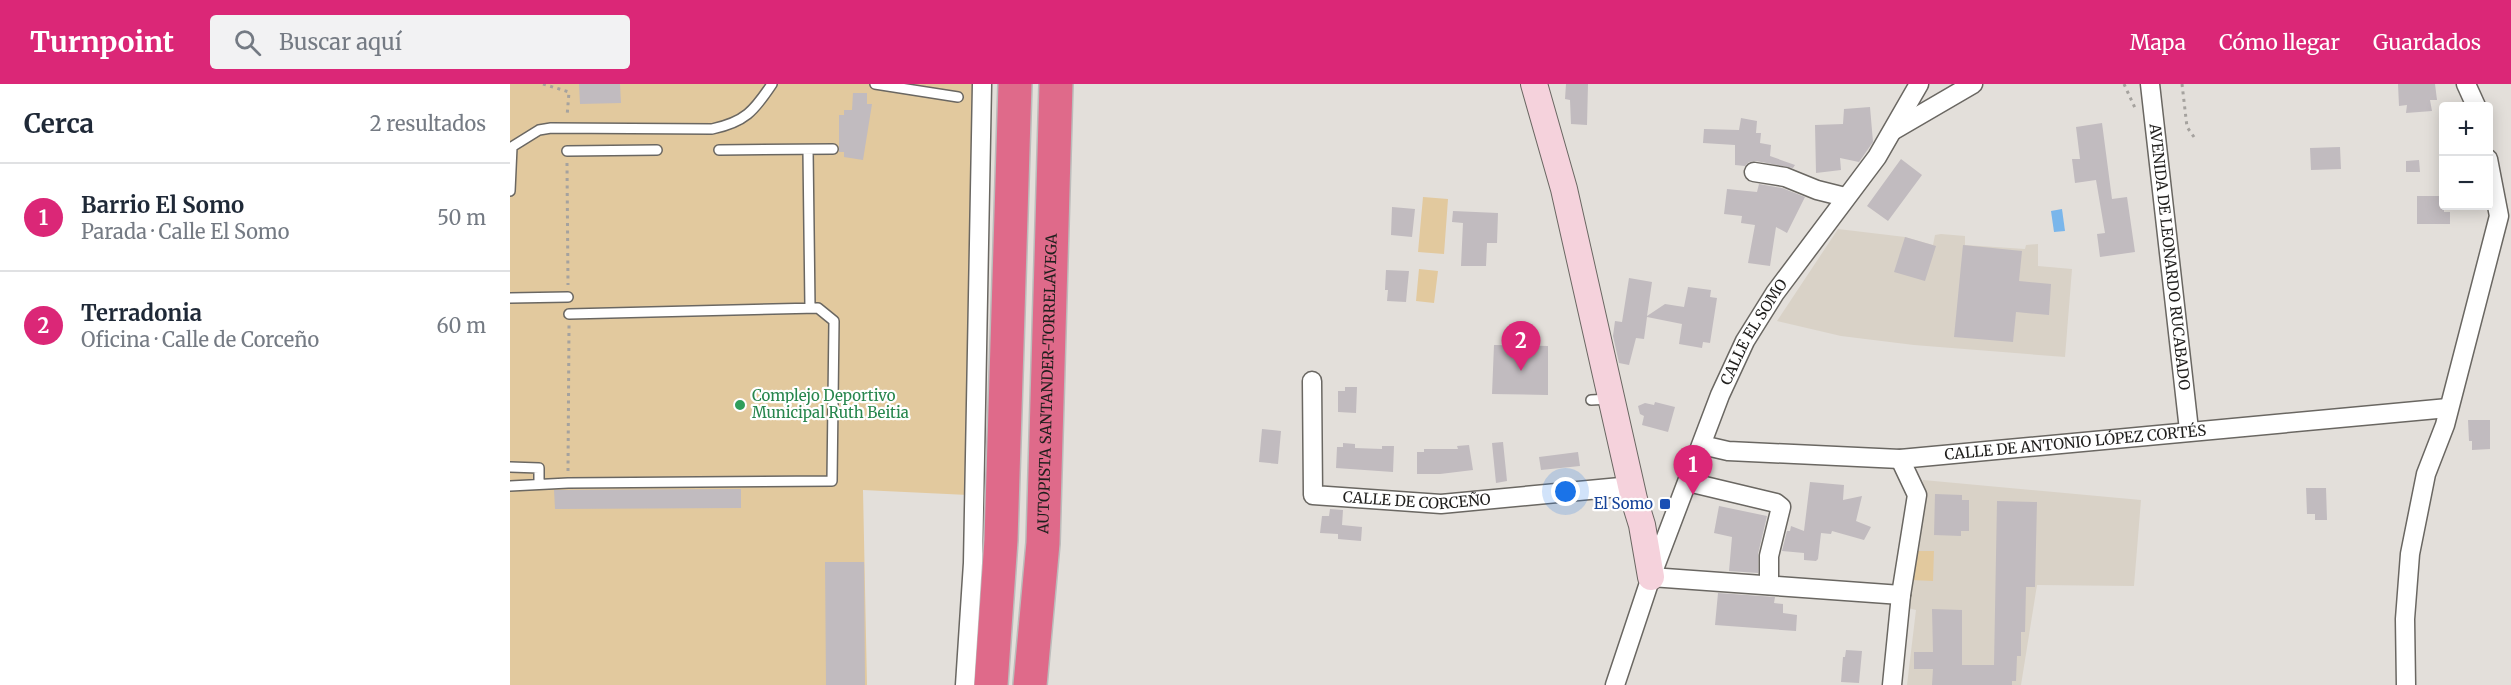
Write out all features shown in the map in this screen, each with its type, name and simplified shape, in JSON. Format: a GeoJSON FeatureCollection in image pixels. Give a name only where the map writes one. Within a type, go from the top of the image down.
{"type":"FeatureCollection","features":[{"type":"Feature","properties":{"kind":"highway"},"geometry":{"type":"LineString","coordinates":[[991,685],[1001,540],[1015,84]]}},
{"type":"Feature","properties":{"kind":"highway","name":"AUTOPISTA SANTANDER-TORRELAVEGA"},"geometry":{"type":"LineString","coordinates":[[1030,685],[1043,543],[1056,84]]}},
{"type":"Feature","properties":{"kind":"main road"},"geometry":{"type":"LineString","coordinates":[[1535,86],[1564,189],[1601,399],[1642,525],[1651,577]]}},
{"type":"Feature","properties":{"kind":"main road"},"geometry":{"type":"LineString","coordinates":[[1642,525],[1661,550]]}},
{"type":"Feature","properties":{"kind":"street"},"geometry":{"type":"LineString","coordinates":[[965,685],[973,563],[982,84]]}},
{"type":"Feature","properties":{"kind":"street","name":"CALLE EL SOMO"},"geometry":{"type":"LineString","coordinates":[[1615,685],[1661,550],[1732,367],[1745,341],[1775,293],[1877,157],[1919,84]]}},
{"type":"Feature","properties":{"kind":"street"},"geometry":{"type":"LineString","coordinates":[[1929,84],[1952,97]]}},
{"type":"Feature","properties":{"kind":"street"},"geometry":{"type":"LineString","coordinates":[[1894,130],[1973,84]]}},
{"type":"Feature","properties":{"kind":"street","name":"AVENIDA DE LEONARDO RUCABADO"},"geometry":{"type":"LineString","coordinates":[[2150,84],[2189,430]]}},
{"type":"Feature","properties":{"kind":"street"},"geometry":{"type":"LineString","coordinates":[[2466,84],[2474,102]]}},
{"type":"Feature","properties":{"kind":"street"},"geometry":{"type":"LineString","coordinates":[[1754,172],[1785,177],[1817,190],[1845,197]]}},
{"type":"Feature","properties":{"kind":"street"},"geometry":{"type":"LineString","coordinates":[[2406,685],[2405,619],[2410,554],[2426,474],[2445,425],[2448,408],[2505,217],[2493,176]]}},
{"type":"Feature","properties":{"kind":"street","name":"CALLE DE CORCEÑO"},"geometry":{"type":"LineString","coordinates":[[1312,381],[1313,495],[1441,504],[1631,486]]}},
{"type":"Feature","properties":{"kind":"street","name":"CALLE DE ANTONIO LÓPEZ CORTÉS"},"geometry":{"type":"LineString","coordinates":[[1702,445],[1728,451],[1900,459],[2189,430],[2448,408]]}},
{"type":"Feature","properties":{"kind":"street"},"geometry":{"type":"LineString","coordinates":[[1892,685],[1901,595],[1917,495],[1900,459]]}},
{"type":"Feature","properties":{"kind":"street"},"geometry":{"type":"LineString","coordinates":[[1688,482],[1776,503],[1781,507],[1769,556],[1768,585]]}},
{"type":"Feature","properties":{"kind":"street"},"geometry":{"type":"LineString","coordinates":[[1651,577],[1901,595]]}},
{"type":"Feature","properties":{"kind":"lane"},"geometry":{"type":"LineString","coordinates":[[510,189],[511,148],[539,130],[712,129],[730,125],[744,118],[760,103],[772,84]]}},
{"type":"Feature","properties":{"kind":"lane"},"geometry":{"type":"LineString","coordinates":[[875,84],[958,97]]}},
{"type":"Feature","properties":{"kind":"lane"},"geometry":{"type":"LineString","coordinates":[[718,150],[833,149]]}},
{"type":"Feature","properties":{"kind":"lane"},"geometry":{"type":"LineString","coordinates":[[567,151],[657,150]]}},
{"type":"Feature","properties":{"kind":"lane"},"geometry":{"type":"LineString","coordinates":[[808,150],[810,308]]}},
{"type":"Feature","properties":{"kind":"lane"},"geometry":{"type":"LineString","coordinates":[[510,298],[568,297]]}},
{"type":"Feature","properties":{"kind":"lane"},"geometry":{"type":"LineString","coordinates":[[510,486],[568,483],[832,481],[834,321],[818,308],[569,314]]}},
{"type":"Feature","properties":{"kind":"lane"},"geometry":{"type":"LineString","coordinates":[[510,467],[539,468],[539,484]]}},
{"type":"Feature","properties":{"kind":"path"},"geometry":{"type":"LineString","coordinates":[[543,84],[569,92],[566,129]]}},
{"type":"Feature","properties":{"kind":"path"},"geometry":{"type":"LineString","coordinates":[[2182,84],[2187,127],[2194,137]]}},
{"type":"Feature","properties":{"kind":"path"},"geometry":{"type":"LineString","coordinates":[[567,151],[568,297]]}},
{"type":"Feature","properties":{"kind":"path"},"geometry":{"type":"LineString","coordinates":[[568,483],[569,314]]}},
{"type":"Feature","properties":{"kind":"shaded area","name":"Complejo Deportivo Municipal Ruth Beitia"},"geometry":{"type":"Polygon","coordinates":[[[510,84],[974,84],[968,495],[863,490],[867,685],[510,685],[510,84]]]}},
{"type":"Feature","properties":{"kind":"shaded area"},"geometry":{"type":"Polygon","coordinates":[[[1423,197],[1448,199],[1444,254],[1418,252],[1423,197]]]}},
{"type":"Feature","properties":{"kind":"shaded area"},"geometry":{"type":"Polygon","coordinates":[[[1838,229],[1905,237],[1933,245],[1935,235],[1941,234],[1965,236],[1965,245],[2025,249],[2026,245],[2038,244],[2038,266],[2072,269],[2065,357],[1914,345],[1841,336],[1777,321],[1838,229]]]}},
{"type":"Feature","properties":{"kind":"shaded area"},"geometry":{"type":"Polygon","coordinates":[[[1419,269],[1438,271],[1434,303],[1416,301],[1419,269]]]}},
{"type":"Feature","properties":{"kind":"shaded area"},"geometry":{"type":"Polygon","coordinates":[[[1923,480],[2141,500],[2134,586],[2037,585],[2021,685],[1907,685],[1916,610],[1908,608],[1923,480]]]}},
{"type":"Feature","properties":{"kind":"shaded area"},"geometry":{"type":"Polygon","coordinates":[[[1915,551],[1934,551],[1933,581],[1911,580],[1915,551]]]}},
{"type":"Feature","properties":{"kind":"water"},"geometry":{"type":"Polygon","coordinates":[[[2062,209],[2065,231],[2054,232],[2051,211],[2062,209]]]}},
{"type":"Feature","properties":{"kind":"building"},"geometry":{"type":"Polygon","coordinates":[[[579,84],[620,84],[621,103],[580,104],[579,84]]]}},
{"type":"Feature","properties":{"kind":"building"},"geometry":{"type":"Polygon","coordinates":[[[1566,84],[1588,84],[1587,125],[1571,124],[1570,100],[1565,99],[1566,84]]]}},
{"type":"Feature","properties":{"kind":"building"},"geometry":{"type":"Polygon","coordinates":[[[2398,84],[2435,84],[2437,100],[2430,100],[2432,111],[2406,113],[2407,105],[2399,106],[2398,84]]]}},
{"type":"Feature","properties":{"kind":"building"},"geometry":{"type":"Polygon","coordinates":[[[853,93],[867,93],[867,104],[872,104],[863,160],[844,157],[844,152],[839,152],[839,115],[844,115],[844,110],[852,110],[853,93]]]}},
{"type":"Feature","properties":{"kind":"building"},"geometry":{"type":"Polygon","coordinates":[[[1870,107],[1873,142],[1859,162],[1840,158],[1841,170],[1816,173],[1815,125],[1843,124],[1844,109],[1870,107]]]}},
{"type":"Feature","properties":{"kind":"building"},"geometry":{"type":"Polygon","coordinates":[[[1741,118],[1757,121],[1756,133],[1761,133],[1760,143],[1771,145],[1770,156],[1795,165],[1793,168],[1756,161],[1749,162],[1745,166],[1735,165],[1735,145],[1703,143],[1704,129],[1739,130],[1741,118]]]}},
{"type":"Feature","properties":{"kind":"building"},"geometry":{"type":"Polygon","coordinates":[[[2102,123],[2112,199],[2127,197],[2135,252],[2100,257],[2097,234],[2105,233],[2096,180],[2075,183],[2072,159],[2080,159],[2076,127],[2102,123]]]}},
{"type":"Feature","properties":{"kind":"building"},"geometry":{"type":"Polygon","coordinates":[[[2340,147],[2341,169],[2311,170],[2310,148],[2340,147]]]}},
{"type":"Feature","properties":{"kind":"building"},"geometry":{"type":"Polygon","coordinates":[[[1901,159],[1922,175],[1888,221],[1867,206],[1901,159]]]}},
{"type":"Feature","properties":{"kind":"building"},"geometry":{"type":"Polygon","coordinates":[[[2419,160],[2420,172],[2406,172],[2406,161],[2419,160]]]}},
{"type":"Feature","properties":{"kind":"building"},"geometry":{"type":"Polygon","coordinates":[[[1759,184],[1782,188],[1805,197],[1787,233],[1776,227],[1770,266],[1748,263],[1755,225],[1741,223],[1742,216],[1724,214],[1727,189],[1757,192],[1759,184]]]}},
{"type":"Feature","properties":{"kind":"building"},"geometry":{"type":"Polygon","coordinates":[[[2417,196],[2439,196],[2439,210],[2450,212],[2450,224],[2417,224],[2417,196]]]}},
{"type":"Feature","properties":{"kind":"building"},"geometry":{"type":"Polygon","coordinates":[[[1392,207],[1415,209],[1412,237],[1391,235],[1392,207]]]}},
{"type":"Feature","properties":{"kind":"building"},"geometry":{"type":"Polygon","coordinates":[[[1453,211],[1498,213],[1497,243],[1487,243],[1486,266],[1461,266],[1463,223],[1452,222],[1453,211]]]}},
{"type":"Feature","properties":{"kind":"building"},"geometry":{"type":"Polygon","coordinates":[[[1905,237],[1936,246],[1925,281],[1894,272],[1905,237]]]}},
{"type":"Feature","properties":{"kind":"building"},"geometry":{"type":"Polygon","coordinates":[[[1963,245],[2022,251],[2019,281],[2051,284],[2049,315],[2016,312],[2013,342],[1954,337],[1963,245]]]}},
{"type":"Feature","properties":{"kind":"building"},"geometry":{"type":"Polygon","coordinates":[[[1386,270],[1409,271],[1406,302],[1387,301],[1386,270]]]}},
{"type":"Feature","properties":{"kind":"building"},"geometry":{"type":"Polygon","coordinates":[[[1629,278],[1652,282],[1647,316],[1665,304],[1684,307],[1688,287],[1711,290],[1710,297],[1717,298],[1710,343],[1703,342],[1702,348],[1679,344],[1682,324],[1647,317],[1644,339],[1636,338],[1629,365],[1619,363],[1613,336],[1615,321],[1622,322],[1629,278]]]}},
{"type":"Feature","properties":{"kind":"building"},"geometry":{"type":"Polygon","coordinates":[[[1494,345],[1548,346],[1548,395],[1492,394],[1494,345]]]}},
{"type":"Feature","properties":{"kind":"building"},"geometry":{"type":"Polygon","coordinates":[[[1345,387],[1357,387],[1356,413],[1338,412],[1338,391],[1345,391],[1345,387]]]}},
{"type":"Feature","properties":{"kind":"building"},"geometry":{"type":"Polygon","coordinates":[[[1655,402],[1675,407],[1668,432],[1642,425],[1644,416],[1640,414],[1638,406],[1645,403],[1654,405],[1655,402]]]}},
{"type":"Feature","properties":{"kind":"building"},"geometry":{"type":"Polygon","coordinates":[[[2468,420],[2490,420],[2490,449],[2472,450],[2468,420]]]}},
{"type":"Feature","properties":{"kind":"building"},"geometry":{"type":"Polygon","coordinates":[[[1262,429],[1281,431],[1278,464],[1259,462],[1262,429]]]}},
{"type":"Feature","properties":{"kind":"building"},"geometry":{"type":"Polygon","coordinates":[[[1503,442],[1507,481],[1496,483],[1492,443],[1503,442]]]}},
{"type":"Feature","properties":{"kind":"building"},"geometry":{"type":"Polygon","coordinates":[[[1343,443],[1355,444],[1355,448],[1382,449],[1382,446],[1394,446],[1393,472],[1336,468],[1337,447],[1343,447],[1343,443]]]}},
{"type":"Feature","properties":{"kind":"building"},"geometry":{"type":"Polygon","coordinates":[[[1469,445],[1473,470],[1417,474],[1417,452],[1424,452],[1424,449],[1458,449],[1457,446],[1469,445]]]}},
{"type":"Feature","properties":{"kind":"building"},"geometry":{"type":"Polygon","coordinates":[[[1578,452],[1580,466],[1541,470],[1539,457],[1578,452]]]}},
{"type":"Feature","properties":{"kind":"building"},"geometry":{"type":"Polygon","coordinates":[[[1810,482],[1844,485],[1843,500],[1862,496],[1856,521],[1871,527],[1864,540],[1832,531],[1831,534],[1821,533],[1816,561],[1804,560],[1804,553],[1782,551],[1787,531],[1790,531],[1791,526],[1804,531],[1810,482]]]}},
{"type":"Feature","properties":{"kind":"building"},"geometry":{"type":"Polygon","coordinates":[[[2306,488],[2326,488],[2327,520],[2315,520],[2315,514],[2307,514],[2306,488]]]}},
{"type":"Feature","properties":{"kind":"building"},"geometry":{"type":"Polygon","coordinates":[[[741,489],[741,508],[555,509],[554,490],[741,489]]]}},
{"type":"Feature","properties":{"kind":"building"},"geometry":{"type":"Polygon","coordinates":[[[1935,494],[1962,495],[1962,500],[1969,500],[1969,531],[1961,531],[1961,536],[1934,535],[1935,494]]]}},
{"type":"Feature","properties":{"kind":"building"},"geometry":{"type":"Polygon","coordinates":[[[1997,501],[2037,502],[2035,587],[2026,587],[2025,632],[2021,632],[2021,656],[2017,656],[2016,681],[2012,681],[2012,685],[1932,685],[1933,669],[1914,669],[1914,652],[1933,652],[1932,609],[1962,610],[1962,665],[1994,665],[1997,501]]]}},
{"type":"Feature","properties":{"kind":"building"},"geometry":{"type":"Polygon","coordinates":[[[1719,506],[1767,516],[1758,554],[1758,573],[1729,571],[1732,537],[1714,533],[1719,506]]]}},
{"type":"Feature","properties":{"kind":"building"},"geometry":{"type":"Polygon","coordinates":[[[1330,509],[1343,510],[1342,525],[1362,527],[1361,541],[1338,539],[1338,534],[1320,533],[1322,516],[1329,516],[1330,509]]]}},
{"type":"Feature","properties":{"kind":"building"},"geometry":{"type":"Polygon","coordinates":[[[825,562],[864,562],[865,685],[826,685],[825,562]]]}},
{"type":"Feature","properties":{"kind":"building"},"geometry":{"type":"Polygon","coordinates":[[[1718,593],[1775,597],[1774,603],[1783,604],[1783,613],[1797,615],[1796,631],[1715,625],[1718,593]]]}},
{"type":"Feature","properties":{"kind":"building"},"geometry":{"type":"Polygon","coordinates":[[[1846,650],[1862,651],[1859,683],[1841,682],[1843,657],[1845,657],[1846,650]]]}},
{"type":"Feature","properties":{"kind":"place","name":"Terradonia"},"geometry":{"type":"Point","coordinates":[1521,371]}},
{"type":"Feature","properties":{"kind":"place","name":"Complejo Deportivo Municipal Ruth Beitia"},"geometry":{"type":"Point","coordinates":[740,405]}},
{"type":"Feature","properties":{"kind":"place","name":"Barrio El Somo"},"geometry":{"type":"Point","coordinates":[1693,495]}},
{"type":"Feature","properties":{"kind":"place","name":"El Somo"},"geometry":{"type":"Point","coordinates":[1665,504]}}]}
